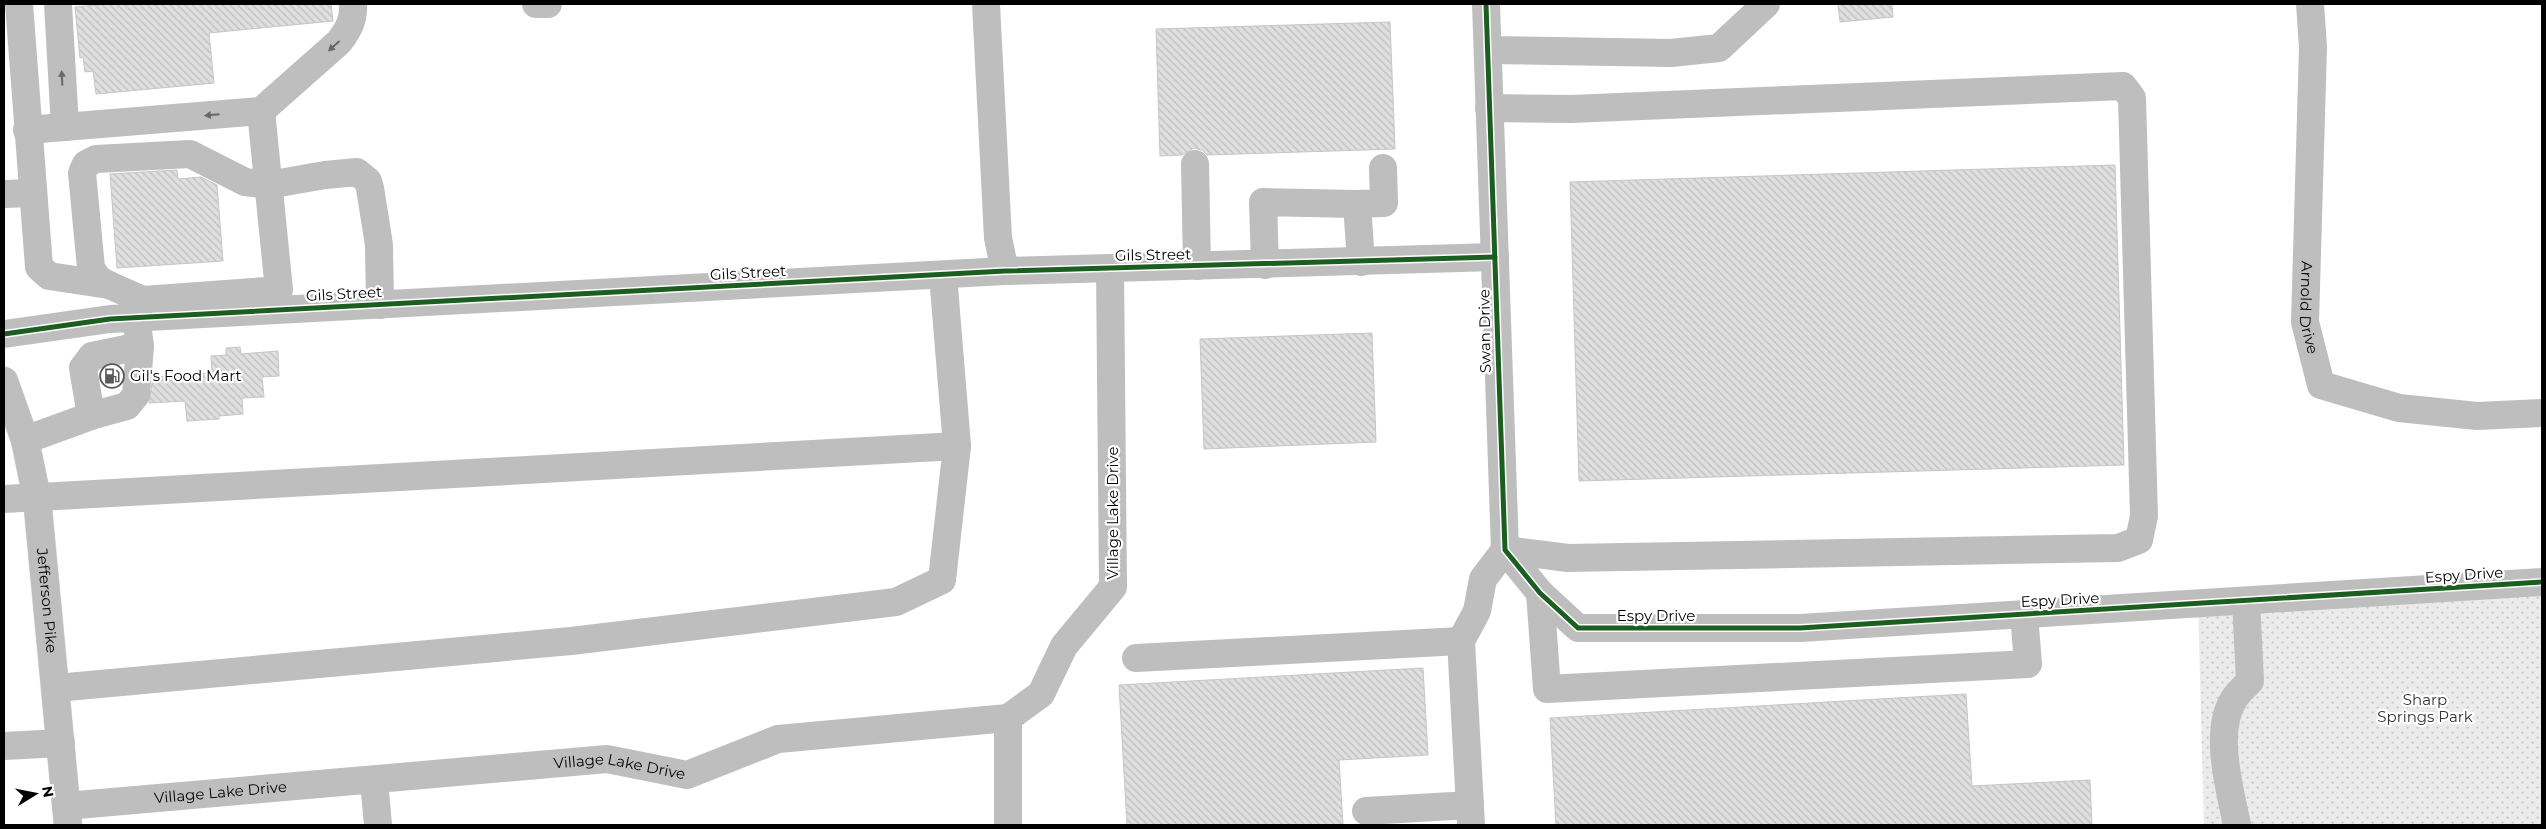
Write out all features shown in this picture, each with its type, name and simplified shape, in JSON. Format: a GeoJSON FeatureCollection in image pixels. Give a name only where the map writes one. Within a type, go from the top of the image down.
{"type":"FeatureCollection","features":[{"type":"Feature","properties":{"kind":"street"},"geometry":{"type":"LineString","coordinates":[[19,4],[13,49],[27,130],[39,267],[49,276],[109,285]]}},
{"type":"Feature","properties":{"kind":"street"},"geometry":{"type":"LineString","coordinates":[[58,4],[65,127]]}},
{"type":"Feature","properties":{"kind":"street"},"geometry":{"type":"LineString","coordinates":[[27,130],[261,111],[339,42],[347,32],[353,17],[353,4]]}},
{"type":"Feature","properties":{"kind":"street"},"geometry":{"type":"LineString","coordinates":[[536,4],[548,4]]}},
{"type":"Feature","properties":{"kind":"street"},"geometry":{"type":"LineString","coordinates":[[986,4],[998,238],[1005,271]]}},
{"type":"Feature","properties":{"kind":"street","name":"Swan Drive"},"geometry":{"type":"LineString","coordinates":[[1486,4],[1505,550]]}},
{"type":"Feature","properties":{"kind":"street"},"geometry":{"type":"LineString","coordinates":[[1488,50],[1671,53],[1719,48],[1766,4]]}},
{"type":"Feature","properties":{"kind":"street","name":"Arnold Drive"},"geometry":{"type":"LineString","coordinates":[[2310,4],[2313,47],[2305,322],[2321,385],[2399,408],[2477,416],[2542,413]]}},
{"type":"Feature","properties":{"kind":"street"},"geometry":{"type":"LineString","coordinates":[[1489,108],[1571,109],[2123,86],[2132,98],[2144,516],[2139,540],[2118,548],[1577,558],[1505,550]]}},
{"type":"Feature","properties":{"kind":"street"},"geometry":{"type":"LineString","coordinates":[[261,111],[268,185],[279,300],[143,300],[98,279],[91,268],[82,173],[86,164],[96,158],[190,154],[245,182],[268,185],[325,175],[357,172],[368,181],[380,244],[380,305]]}},
{"type":"Feature","properties":{"kind":"street"},"geometry":{"type":"LineString","coordinates":[[1196,164],[1197,266]]}},
{"type":"Feature","properties":{"kind":"street"},"geometry":{"type":"LineString","coordinates":[[1265,265],[1264,202],[1384,204],[1383,168]]}},
{"type":"Feature","properties":{"kind":"street"},"geometry":{"type":"LineString","coordinates":[[4,194],[33,193]]}},
{"type":"Feature","properties":{"kind":"street"},"geometry":{"type":"LineString","coordinates":[[1357,204],[1361,262]]}},
{"type":"Feature","properties":{"kind":"street","name":"Gils Street"},"geometry":{"type":"LineString","coordinates":[[4,334],[279,300],[380,305],[1005,271],[1495,257]]}},
{"type":"Feature","properties":{"kind":"street","name":"Village Lake Drive"},"geometry":{"type":"LineString","coordinates":[[67,816],[374,781],[607,760],[687,775],[778,739],[1008,718],[1041,694],[1064,646],[1113,587],[1110,268]]}},
{"type":"Feature","properties":{"kind":"street"},"geometry":{"type":"LineString","coordinates":[[56,688],[570,641],[896,602],[942,580],[958,446],[943,274]]}},
{"type":"Feature","properties":{"kind":"street"},"geometry":{"type":"LineString","coordinates":[[25,440],[90,416],[127,406],[136,395],[140,346],[123,318],[109,285]]}},
{"type":"Feature","properties":{"kind":"street"},"geometry":{"type":"LineString","coordinates":[[90,416],[83,368],[92,356],[140,346]]}},
{"type":"Feature","properties":{"kind":"street","name":"Jefferson Pike"},"geometry":{"type":"LineString","coordinates":[[4,381],[25,440],[36,498],[67,816]]}},
{"type":"Feature","properties":{"kind":"street"},"geometry":{"type":"LineString","coordinates":[[4,499],[958,446]]}},
{"type":"Feature","properties":{"kind":"street"},"geometry":{"type":"LineString","coordinates":[[1505,550],[1540,593],[1547,689],[2028,664],[2024,614]]}},
{"type":"Feature","properties":{"kind":"street"},"geometry":{"type":"LineString","coordinates":[[1366,811],[1471,815],[1461,641],[1477,611],[1483,579],[1505,550]]}},
{"type":"Feature","properties":{"kind":"street","name":"Espy Drive"},"geometry":{"type":"LineString","coordinates":[[1540,593],[1578,628],[1800,628],[2542,582]]}},
{"type":"Feature","properties":{"kind":"street"},"geometry":{"type":"LineString","coordinates":[[2238,825],[2226,774],[2225,725],[2234,699],[2250,681],[2246,601]]}},
{"type":"Feature","properties":{"kind":"street"},"geometry":{"type":"LineString","coordinates":[[1136,658],[1461,641]]}},
{"type":"Feature","properties":{"kind":"street"},"geometry":{"type":"LineString","coordinates":[[1008,718],[1008,825]]}},
{"type":"Feature","properties":{"kind":"street"},"geometry":{"type":"LineString","coordinates":[[4,746],[61,743]]}},
{"type":"Feature","properties":{"kind":"street"},"geometry":{"type":"LineString","coordinates":[[374,781],[378,825]]}},
{"type":"Feature","properties":{"kind":"green space","name":"Sharp Springs Park"},"geometry":{"type":"Polygon","coordinates":[[[2542,584],[2542,825],[2204,825],[2198,604],[2542,584]]]}},
{"type":"Feature","properties":{"kind":"building"},"geometry":{"type":"Polygon","coordinates":[[[108,4],[331,4],[333,21],[209,33],[214,83],[96,94],[93,71],[85,72],[83,57],[80,58],[75,7],[108,4]]]}},
{"type":"Feature","properties":{"kind":"building"},"geometry":{"type":"Polygon","coordinates":[[[1838,4],[1892,4],[1893,17],[1840,22],[1838,4]]]}},
{"type":"Feature","properties":{"kind":"building"},"geometry":{"type":"Polygon","coordinates":[[[1390,22],[1395,149],[1207,155],[1202,150],[1194,148],[1182,155],[1160,156],[1156,29],[1390,22]]]}},
{"type":"Feature","properties":{"kind":"building"},"geometry":{"type":"Polygon","coordinates":[[[2115,165],[2124,465],[1579,481],[1570,182],[2115,165]]]}},
{"type":"Feature","properties":{"kind":"building"},"geometry":{"type":"Polygon","coordinates":[[[177,170],[178,179],[201,177],[217,185],[223,261],[117,268],[110,174],[177,170]]]}},
{"type":"Feature","properties":{"kind":"building"},"geometry":{"type":"Polygon","coordinates":[[[1372,333],[1376,442],[1204,449],[1200,339],[1372,333]]]}},
{"type":"Feature","properties":{"kind":"building"},"geometry":{"type":"Polygon","coordinates":[[[240,347],[241,354],[278,351],[279,376],[262,377],[264,397],[242,398],[243,414],[219,416],[219,419],[187,421],[185,401],[149,403],[153,377],[212,373],[211,356],[226,355],[226,348],[240,347]]]}},
{"type":"Feature","properties":{"kind":"building"},"geometry":{"type":"Polygon","coordinates":[[[1423,668],[1428,755],[1339,760],[1343,825],[1127,825],[1119,685],[1423,668]]]}},
{"type":"Feature","properties":{"kind":"building"},"geometry":{"type":"Polygon","coordinates":[[[1966,694],[1972,786],[2090,780],[2092,825],[1556,825],[1550,718],[1966,694]]]}},
{"type":"Feature","properties":{"kind":"cycle path"},"geometry":{"type":"LineString","coordinates":[[1486,4],[1505,550],[1540,593],[1578,628],[1800,628],[2542,582]]}},
{"type":"Feature","properties":{"kind":"cycle path"},"geometry":{"type":"LineString","coordinates":[[4,334],[110,319],[1005,271],[1495,257]]}},
{"type":"Feature","properties":{"kind":"place","name":"Gil's Food Mart"},"geometry":{"type":"Point","coordinates":[112,376]}}]}
